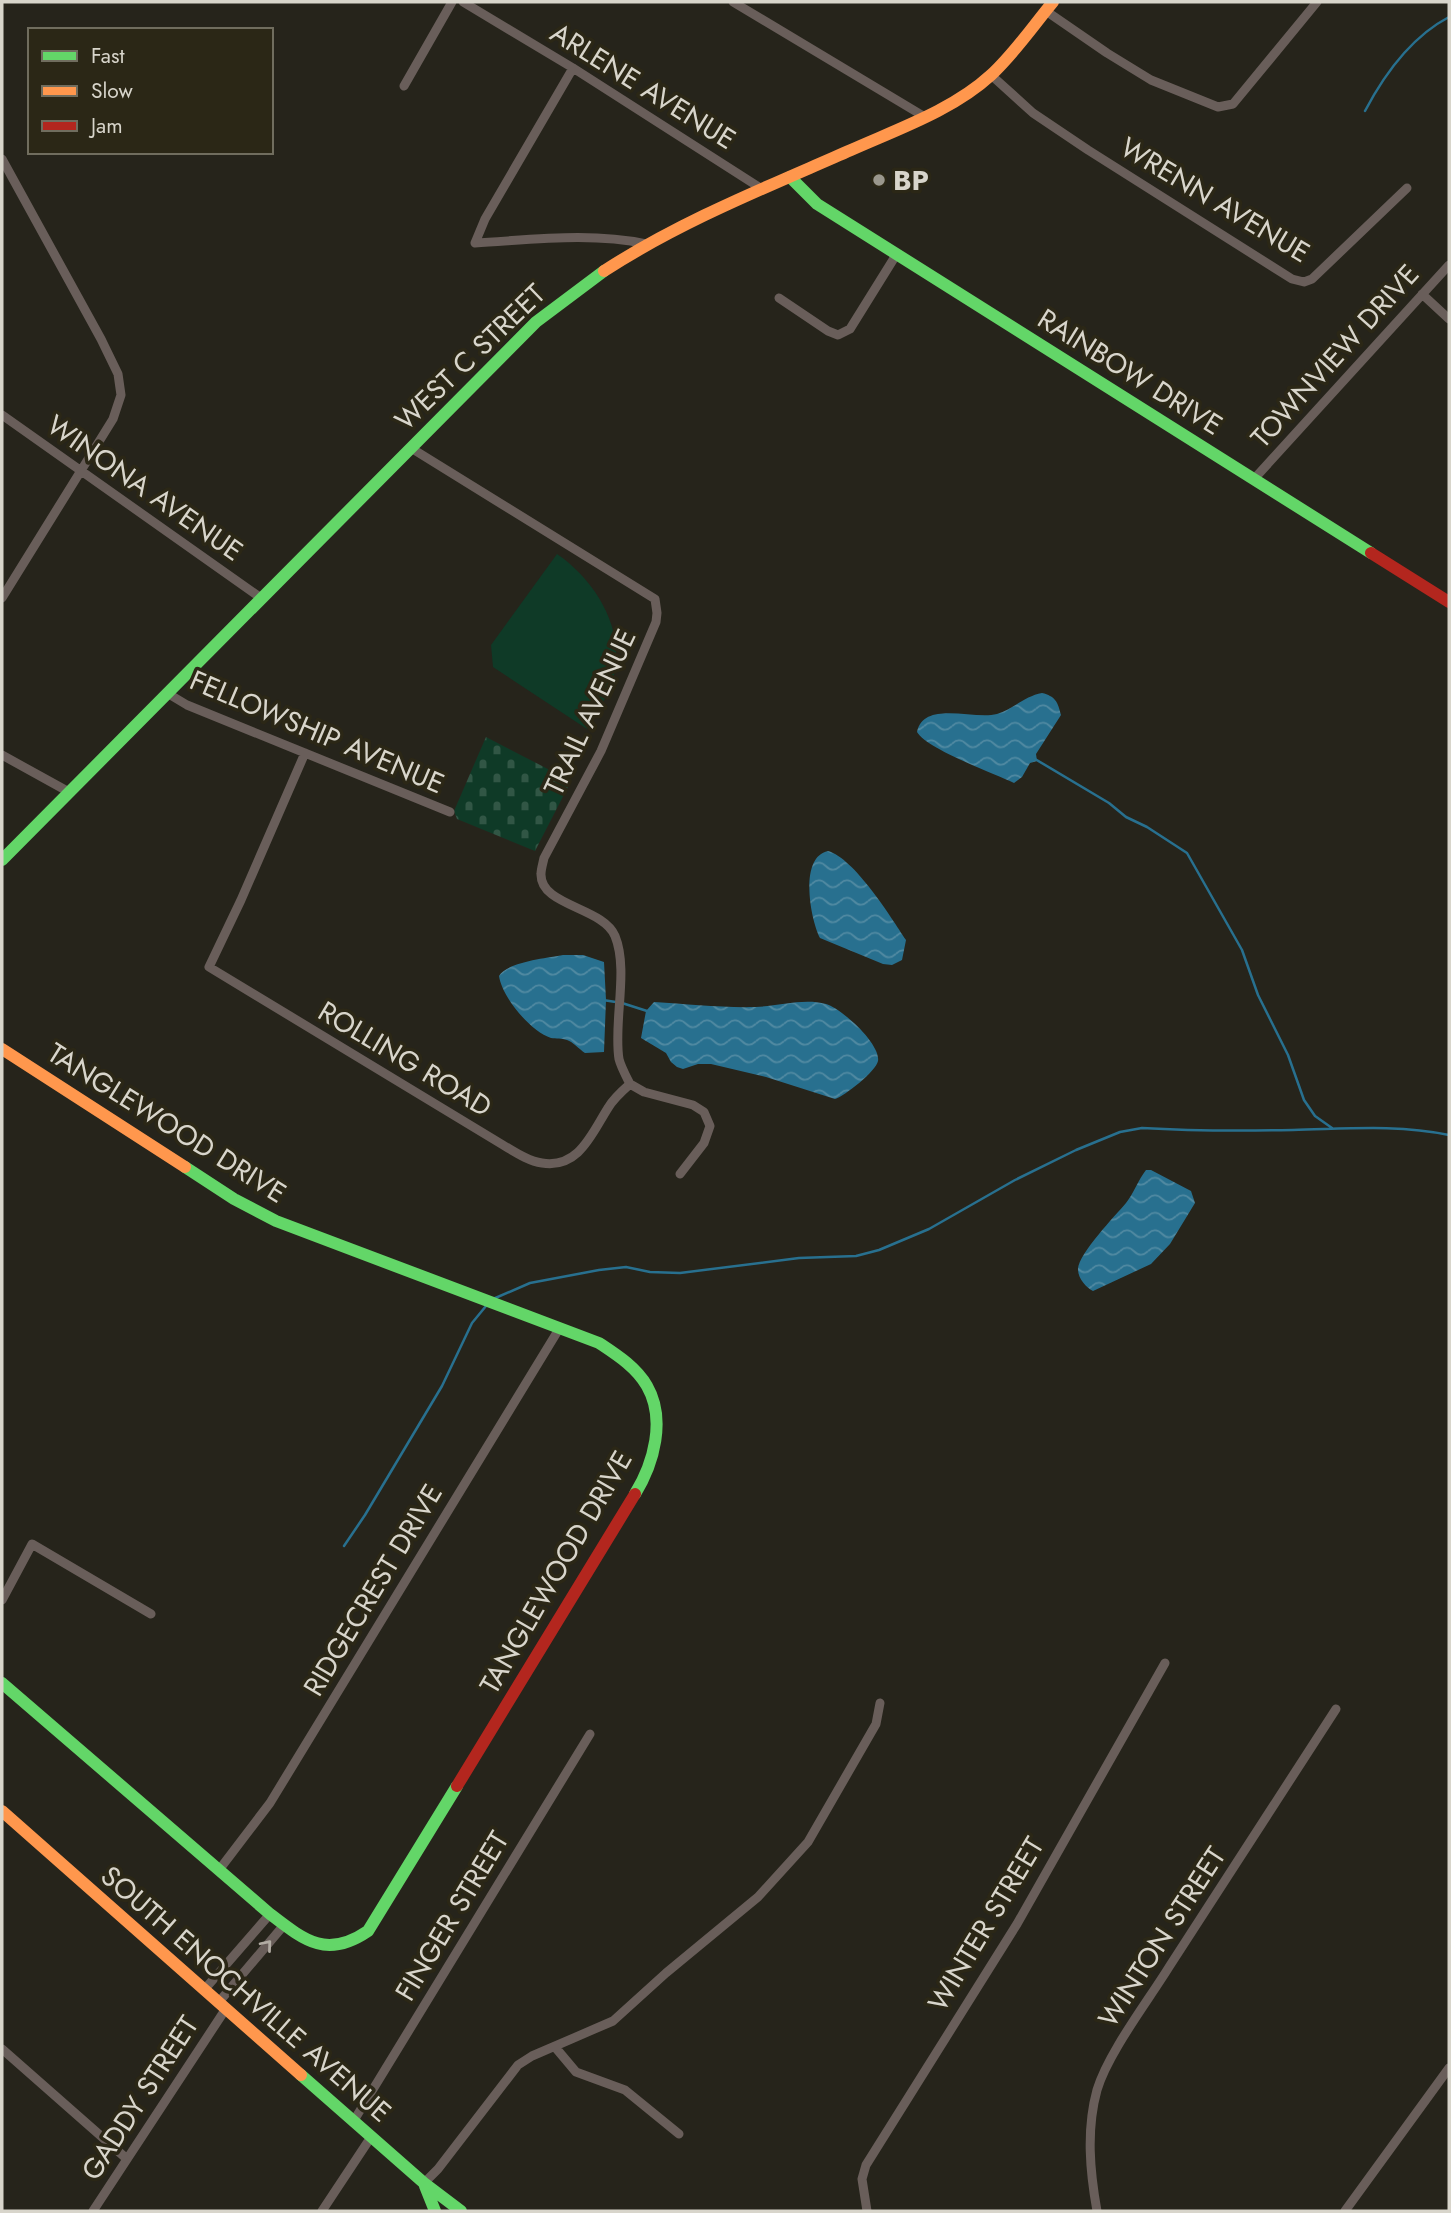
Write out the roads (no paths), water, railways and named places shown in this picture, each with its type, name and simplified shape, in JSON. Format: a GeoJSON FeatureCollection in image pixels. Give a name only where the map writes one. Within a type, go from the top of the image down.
{"type":"FeatureCollection","features":[{"type":"Feature","properties":{"kind":"street"},"geometry":{"type":"LineString","coordinates":[[404,86],[452,2]]}},
{"type":"Feature","properties":{"kind":"street","name":"ARLENE AVENUE"},"geometry":{"type":"LineString","coordinates":[[463,2],[573,68],[762,189]]}},
{"type":"Feature","properties":{"kind":"street"},"geometry":{"type":"LineString","coordinates":[[733,2],[925,117]]}},
{"type":"Feature","properties":{"kind":"street"},"geometry":{"type":"LineString","coordinates":[[1050,6],[1107,53],[1151,80],[1218,107],[1233,104],[1317,2]]}},
{"type":"Feature","properties":{"kind":"street","name":"WEST C STREET"},"geometry":{"type":"LineString","coordinates":[[2,860],[536,323],[586,283],[646,244],[925,117],[959,98],[990,75],[1050,6]]}},
{"type":"Feature","properties":{"kind":"street"},"geometry":{"type":"LineString","coordinates":[[573,68],[485,219],[475,243],[598,237],[646,244]]}},
{"type":"Feature","properties":{"kind":"street","name":"WRENN AVENUE"},"geometry":{"type":"LineString","coordinates":[[990,75],[1033,113],[1292,279],[1304,282],[1312,279],[1407,188]]}},
{"type":"Feature","properties":{"kind":"street"},"geometry":{"type":"LineString","coordinates":[[2,159],[118,374],[121,395],[113,419],[3,595]]}},
{"type":"Feature","properties":{"kind":"street","name":"RAINBOW DRIVE"},"geometry":{"type":"LineString","coordinates":[[790,177],[817,204],[896,255],[1449,602]]}},
{"type":"Feature","properties":{"kind":"street"},"geometry":{"type":"LineString","coordinates":[[779,298],[838,335],[850,329],[896,255]]}},
{"type":"Feature","properties":{"kind":"street","name":"TOWNVIEW DRIVE"},"geometry":{"type":"LineString","coordinates":[[1254,479],[1449,265]]}},
{"type":"Feature","properties":{"kind":"street"},"geometry":{"type":"LineString","coordinates":[[1422,294],[1449,319]]}},
{"type":"Feature","properties":{"kind":"street","name":"WINONA AVENUE"},"geometry":{"type":"LineString","coordinates":[[2,415],[261,598]]}},
{"type":"Feature","properties":{"kind":"street","name":"TRAIL AVENUE"},"geometry":{"type":"LineString","coordinates":[[411,448],[655,599],[656,622],[601,751],[544,859],[540,874],[544,887],[556,897],[605,922],[615,935],[620,955],[619,1061],[630,1084]]}},
{"type":"Feature","properties":{"kind":"street","name":"FELLOWSHIP AVENUE"},"geometry":{"type":"LineString","coordinates":[[167,693],[187,705],[450,812]]}},
{"type":"Feature","properties":{"kind":"street","name":"ROLLING ROAD"},"geometry":{"type":"LineString","coordinates":[[305,753],[242,900],[209,967],[503,1145],[542,1163],[557,1163],[571,1158],[584,1147],[610,1105],[630,1084]]}},
{"type":"Feature","properties":{"kind":"street"},"geometry":{"type":"LineString","coordinates":[[2,755],[69,792]]}},
{"type":"Feature","properties":{"kind":"street","name":"TANGLEWOOD DRIVE"},"geometry":{"type":"LineString","coordinates":[[2,1049],[234,1199],[276,1221],[598,1343],[620,1355],[639,1372],[653,1394],[657,1428],[653,1458],[642,1483],[368,1931],[355,1942],[339,1947],[321,1947],[302,1940],[2,1683]]}},
{"type":"Feature","properties":{"kind":"street"},"geometry":{"type":"LineString","coordinates":[[630,1084],[643,1092],[693,1105],[704,1112],[710,1126],[704,1143],[680,1174]]}},
{"type":"Feature","properties":{"kind":"street","name":"RIDGECREST DRIVE"},"geometry":{"type":"LineString","coordinates":[[219,1870],[270,1803],[559,1329]]}},
{"type":"Feature","properties":{"kind":"street"},"geometry":{"type":"LineString","coordinates":[[2,1600],[32,1544],[151,1614]]}},
{"type":"Feature","properties":{"kind":"street","name":"WINTER STREET"},"geometry":{"type":"LineString","coordinates":[[867,2211],[862,2179],[866,2165],[1017,1924],[1165,1663]]}},
{"type":"Feature","properties":{"kind":"street"},"geometry":{"type":"LineString","coordinates":[[435,2211],[424,2183],[438,2169],[518,2065],[613,2021],[779,1876],[808,1842],[876,1724],[880,1703]]}},
{"type":"Feature","properties":{"kind":"street","name":"WINTON STREET"},"geometry":{"type":"LineString","coordinates":[[1097,2211],[1091,2169],[1090,2130],[1102,2077],[1336,1709]]}},
{"type":"Feature","properties":{"kind":"street","name":"FINGER STREET"},"geometry":{"type":"LineString","coordinates":[[353,2122],[590,1734]]}},
{"type":"Feature","properties":{"kind":"street","name":"SOUTH ENOCHVILLE AVENUE"},"geometry":{"type":"LineString","coordinates":[[2,1811],[353,2122],[461,2211]]}},
{"type":"Feature","properties":{"kind":"street"},"geometry":{"type":"LineString","coordinates":[[204,1990],[270,1914]]}},
{"type":"Feature","properties":{"kind":"street","name":"GADDY STREET"},"geometry":{"type":"LineString","coordinates":[[93,2211],[222,2006],[284,1925]]}},
{"type":"Feature","properties":{"kind":"street"},"geometry":{"type":"LineString","coordinates":[[555,2047],[576,2072],[625,2090],[678,2134]]}},
{"type":"Feature","properties":{"kind":"street"},"geometry":{"type":"LineString","coordinates":[[2,2049],[127,2159]]}},
{"type":"Feature","properties":{"kind":"street"},"geometry":{"type":"LineString","coordinates":[[1345,2211],[1449,2068]]}},
{"type":"Feature","properties":{"kind":"street"},"geometry":{"type":"LineString","coordinates":[[322,2211],[371,2137]]}},
{"type":"Feature","properties":{"kind":"water"},"geometry":{"type":"Polygon","coordinates":[[[1042,693],[1055,700],[1061,715],[1036,754],[1037,761],[1030,763],[1022,777],[1014,783],[933,746],[917,732],[921,722],[929,717],[951,713],[997,714],[1042,693]]]}},
{"type":"Feature","properties":{"kind":"water"},"geometry":{"type":"Polygon","coordinates":[[[828,851],[838,856],[860,876],[891,917],[906,940],[902,960],[892,965],[883,964],[820,938],[810,903],[810,876],[813,864],[819,856],[828,851]]]}},
{"type":"Feature","properties":{"kind":"water"},"geometry":{"type":"Polygon","coordinates":[[[563,955],[583,955],[604,962],[604,1052],[585,1053],[569,1041],[543,1034],[526,1021],[505,994],[499,976],[503,971],[528,961],[563,955]]]}},
{"type":"Feature","properties":{"kind":"water"},"geometry":{"type":"Polygon","coordinates":[[[654,1002],[743,1007],[800,1002],[826,1004],[841,1012],[859,1028],[873,1045],[878,1061],[860,1083],[835,1099],[766,1077],[711,1064],[698,1064],[683,1069],[671,1062],[666,1053],[641,1038],[646,1011],[654,1002]]]}},
{"type":"Feature","properties":{"kind":"water"},"geometry":{"type":"Polygon","coordinates":[[[1146,1170],[1151,1170],[1191,1191],[1195,1203],[1170,1244],[1151,1264],[1093,1291],[1079,1276],[1080,1262],[1129,1199],[1146,1170]]]}},
{"type":"Feature","properties":{"kind":"waterway"},"geometry":{"type":"LineString","coordinates":[[1365,111],[1400,57],[1435,25],[1449,17]]}},
{"type":"Feature","properties":{"kind":"waterway"},"geometry":{"type":"LineString","coordinates":[[1035,759],[1187,853],[1242,950],[1258,995],[1288,1055],[1304,1100],[1315,1116],[1332,1128]]}},
{"type":"Feature","properties":{"kind":"waterway"},"geometry":{"type":"LineString","coordinates":[[603,1000],[647,1011]]}},
{"type":"Feature","properties":{"kind":"waterway"},"geometry":{"type":"LineString","coordinates":[[493,1299],[530,1283],[599,1270],[626,1267],[650,1272],[680,1273],[799,1258],[856,1256],[879,1250],[929,1229],[1015,1180],[1076,1150],[1120,1132],[1142,1128],[1236,1131],[1391,1128],[1449,1135]]}},
{"type":"Feature","properties":{"kind":"waterway"},"geometry":{"type":"LineString","coordinates":[[344,1546],[442,1386],[472,1323],[486,1306]]}},
{"type":"Feature","properties":{"kind":"place","name":"BP"},"geometry":{"type":"Point","coordinates":[879,180]}}]}
